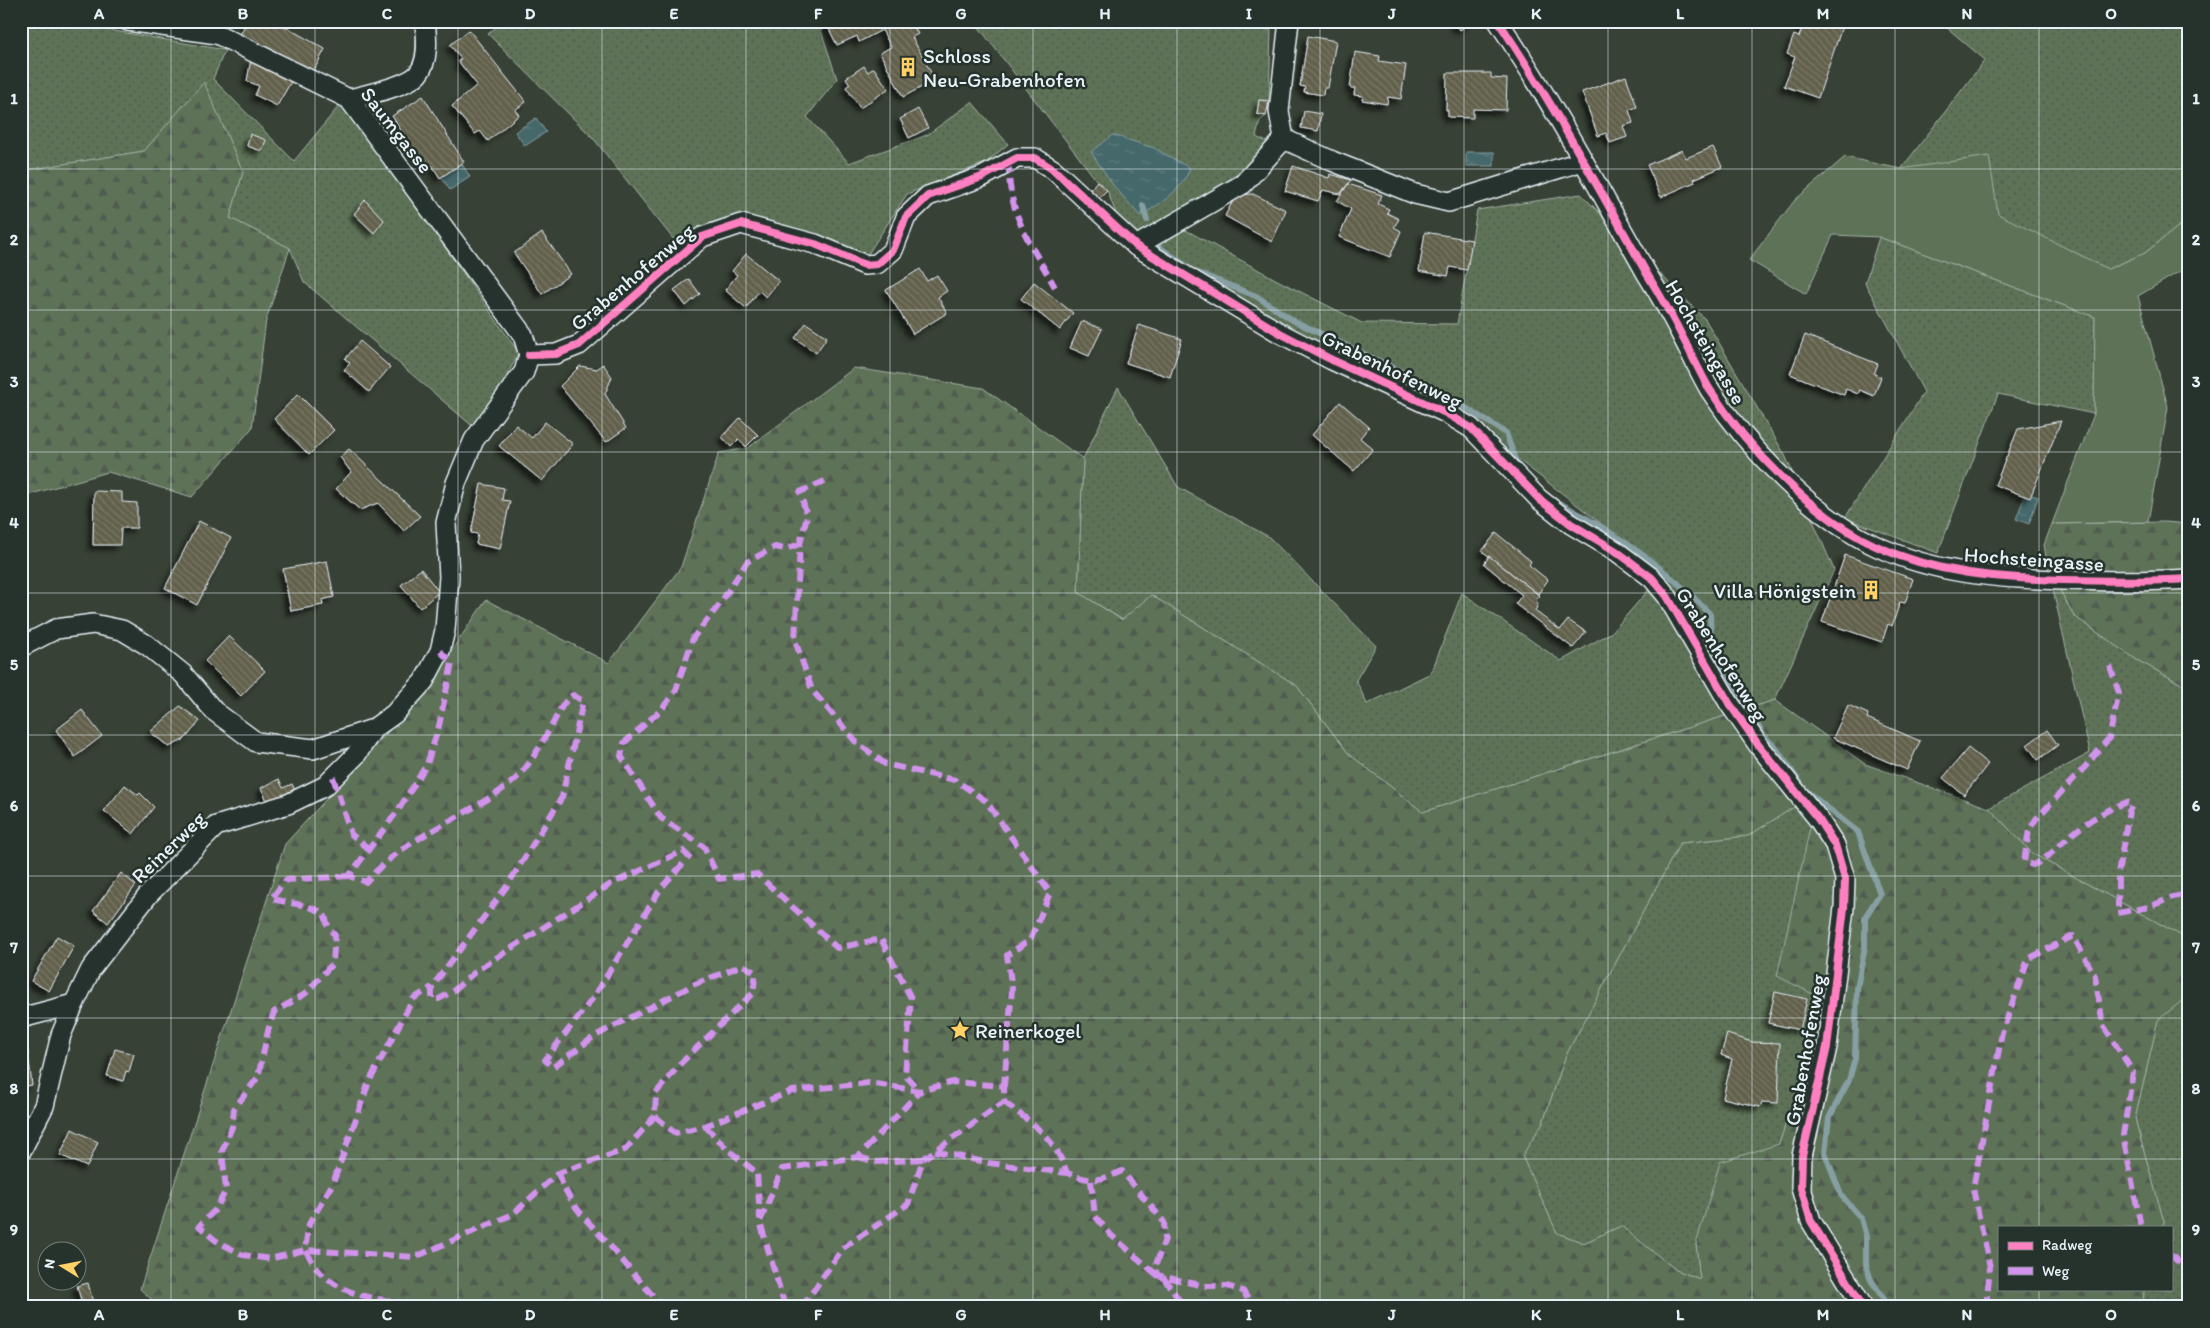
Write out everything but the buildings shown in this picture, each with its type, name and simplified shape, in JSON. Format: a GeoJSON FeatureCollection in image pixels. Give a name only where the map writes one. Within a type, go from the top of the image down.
{"type":"FeatureCollection","features":[{"type":"Feature","properties":{"kind":"street","name":"Saumgasse"},"geometry":{"type":"LineString","coordinates":[[128,21],[217,34],[349,99],[523,335],[529,355]]}},
{"type":"Feature","properties":{"kind":"street"},"geometry":{"type":"LineString","coordinates":[[349,99],[394,87],[418,75],[424,62],[427,40],[426,21]]}},
{"type":"Feature","properties":{"kind":"street"},"geometry":{"type":"LineString","coordinates":[[1284,139],[1278,111],[1289,21]]}},
{"type":"Feature","properties":{"kind":"street","name":"Hochsteingasse"},"geometry":{"type":"LineString","coordinates":[[1498,21],[1583,160],[1709,387],[1733,422],[1769,464],[1800,493],[1850,531],[1875,545],[1904,557],[1972,575],[2115,582],[2189,579]]}},
{"type":"Feature","properties":{"kind":"street"},"geometry":{"type":"LineString","coordinates":[[1284,139],[1332,161],[1415,194],[1449,202],[1583,160]]}},
{"type":"Feature","properties":{"kind":"street"},"geometry":{"type":"LineString","coordinates":[[1136,246],[1243,184],[1284,139]]}},
{"type":"Feature","properties":{"kind":"street","name":"Grabenhofenweg"},"geometry":{"type":"LineString","coordinates":[[529,355],[556,354],[579,344],[702,237],[741,224],[815,244],[865,266],[877,264],[893,250],[906,217],[928,196],[982,177],[1017,158],[1035,158],[1054,170],[1136,246],[1280,333],[1332,360],[1446,412],[1471,428],[1539,498],[1572,524],[1616,551],[1652,578],[1668,596],[1729,703],[1759,746],[1836,845],[1845,879],[1844,908],[1827,1047],[1802,1156],[1801,1188],[1811,1221],[1863,1307]]}},
{"type":"Feature","properties":{"kind":"street"},"geometry":{"type":"LineString","coordinates":[[21,648],[56,629],[93,624],[122,630],[147,645],[183,674],[214,711],[256,742],[313,749],[373,729],[394,714],[424,681],[440,651],[445,630],[449,577],[446,523],[456,483],[474,440],[524,372],[529,355]]}},
{"type":"Feature","properties":{"kind":"street","name":"Reinerweg"},"geometry":{"type":"LineString","coordinates":[[21,1151],[44,1106],[61,1035],[91,969],[149,894],[216,826],[288,804],[325,786],[356,755],[373,729]]}},
{"type":"Feature","properties":{"kind":"street"},"geometry":{"type":"LineString","coordinates":[[21,1018],[74,1004]]}},
{"type":"Feature","properties":{"kind":"green space"},"geometry":{"type":"Polygon","coordinates":[[[21,21],[56,21],[225,50],[213,79],[294,161],[343,101],[519,353],[477,430],[304,282],[290,248],[230,218],[243,172],[204,83],[144,151],[27,170],[21,173],[21,21]]]}},
{"type":"Feature","properties":{"kind":"green space"},"geometry":{"type":"Polygon","coordinates":[[[503,21],[818,21],[837,79],[807,117],[849,163],[927,135],[972,102],[1008,144],[987,162],[907,194],[866,257],[748,216],[674,240],[593,138],[488,34],[503,21]]]}},
{"type":"Feature","properties":{"kind":"green space"},"geometry":{"type":"Polygon","coordinates":[[[974,21],[1165,21],[1271,30],[1269,101],[1259,100],[1257,114],[1266,116],[1260,121],[1256,137],[1267,142],[1251,165],[1202,198],[1182,228],[1279,281],[1362,323],[1457,324],[1477,210],[1581,194],[1705,319],[1785,455],[1834,570],[1775,700],[1423,812],[1349,754],[1296,685],[1151,595],[1123,620],[1078,592],[1083,459],[1118,387],[1178,487],[1269,537],[1376,646],[1356,680],[1367,704],[1431,673],[1462,593],[1561,661],[1612,632],[1664,572],[1463,417],[1332,360],[1136,246],[1118,219],[1107,190],[1097,181],[974,21]]]}},
{"type":"Feature","properties":{"kind":"green space"},"geometry":{"type":"Polygon","coordinates":[[[1939,21],[2189,21],[2189,218],[2145,253],[2108,269],[1901,169],[1985,60],[1939,21]]]}},
{"type":"Feature","properties":{"kind":"green space"},"geometry":{"type":"Polygon","coordinates":[[[204,82],[243,172],[230,218],[290,248],[266,320],[252,428],[192,497],[108,472],[21,497],[21,173],[27,170],[144,151],[204,82]]]}},
{"type":"Feature","properties":{"kind":"green space"},"geometry":{"type":"Polygon","coordinates":[[[1989,156],[1998,214],[2108,269],[2145,253],[2189,218],[2189,266],[2138,296],[2168,407],[2148,522],[2052,524],[2094,414],[2095,317],[1879,237],[1833,235],[1806,294],[1749,260],[1795,200],[1845,157],[1901,169],[1989,156]]]}},
{"type":"Feature","properties":{"kind":"green space"},"geometry":{"type":"Polygon","coordinates":[[[1879,237],[2095,317],[2094,414],[1998,394],[1938,553],[1845,518],[1924,392],[1865,283],[1879,237]]]}},
{"type":"Feature","properties":{"kind":"green space"},"geometry":{"type":"Polygon","coordinates":[[[854,368],[983,388],[1083,459],[1078,592],[1122,620],[1151,595],[1296,685],[1349,754],[1423,812],[1775,700],[1865,764],[1989,808],[2033,854],[2189,940],[2189,995],[2158,1020],[2135,1119],[2164,1222],[2162,1226],[1998,1226],[1998,1290],[2144,1290],[2143,1307],[160,1307],[140,1289],[285,844],[420,697],[486,600],[609,663],[681,567],[719,453],[748,448],[854,368]],[[1794,807],[1748,836],[1680,843],[1566,1055],[1543,1122],[1522,1156],[1557,1233],[1584,1243],[1621,1226],[1676,1270],[1700,1279],[1696,1244],[1720,1162],[1779,1144],[1827,1001],[1777,976],[1812,819],[1794,807]]]}},
{"type":"Feature","properties":{"kind":"green space"},"geometry":{"type":"Polygon","coordinates":[[[2165,522],[2189,524],[2189,688],[2137,660],[2074,616],[2048,568],[2044,545],[2052,524],[2165,522]]]}},
{"type":"Feature","properties":{"kind":"green space"},"geometry":{"type":"Polygon","coordinates":[[[2048,568],[2074,616],[2137,660],[2189,688],[2189,940],[2033,854],[1989,808],[2090,753],[2048,568]]]}},
{"type":"Feature","properties":{"kind":"green space"},"geometry":{"type":"Polygon","coordinates":[[[1794,807],[1812,819],[1827,1000],[1779,1144],[1696,1244],[1700,1279],[1676,1270],[1621,1226],[1584,1243],[1557,1233],[1522,1156],[1543,1122],[1566,1055],[1680,843],[1748,836],[1794,807]]]}},
{"type":"Feature","properties":{"kind":"green space"},"geometry":{"type":"Polygon","coordinates":[[[2189,995],[2189,1307],[2143,1307],[2144,1290],[2172,1290],[2172,1226],[2162,1226],[2164,1222],[2135,1119],[2158,1019],[2189,995]]]}},
{"type":"Feature","properties":{"kind":"water"},"geometry":{"type":"Polygon","coordinates":[[[536,118],[546,132],[525,146],[515,132],[536,118]]]}},
{"type":"Feature","properties":{"kind":"water"},"geometry":{"type":"Polygon","coordinates":[[[1113,135],[1154,148],[1190,168],[1182,184],[1170,196],[1140,216],[1113,185],[1091,152],[1113,135]]]}},
{"type":"Feature","properties":{"kind":"water"},"geometry":{"type":"Polygon","coordinates":[[[1466,152],[1494,152],[1494,166],[1466,166],[1466,152]]]}},
{"type":"Feature","properties":{"kind":"water"},"geometry":{"type":"Polygon","coordinates":[[[462,164],[470,177],[450,190],[441,177],[462,164]]]}},
{"type":"Feature","properties":{"kind":"water"},"geometry":{"type":"Polygon","coordinates":[[[2026,493],[2038,497],[2029,524],[2016,519],[2026,493]]]}},
{"type":"Feature","properties":{"kind":"waterway"},"geometry":{"type":"LineString","coordinates":[[1143,206],[1147,220]]}},
{"type":"Feature","properties":{"kind":"waterway"},"geometry":{"type":"LineString","coordinates":[[1159,247],[1185,265]]}},
{"type":"Feature","properties":{"kind":"waterway"},"geometry":{"type":"LineString","coordinates":[[1198,273],[1256,296],[1294,321],[1404,373],[1466,408],[1506,433],[1517,465]]}},
{"type":"Feature","properties":{"kind":"waterway"},"geometry":{"type":"LineString","coordinates":[[1553,500],[1616,537],[1656,565],[1710,614],[1711,639],[1724,675],[1739,692],[1763,735],[1776,748],[1805,790],[1858,832],[1880,894],[1865,917],[1865,947],[1857,988],[1855,1059],[1849,1080],[1829,1118],[1825,1153],[1841,1195],[1861,1218],[1866,1237],[1866,1265],[1871,1280],[1889,1307]]}},
{"type":"Feature","properties":{"kind":"marked path"},"geometry":{"type":"LineString","coordinates":[[1009,162],[1009,180],[1016,213],[1029,242],[1055,287]]}},
{"type":"Feature","properties":{"kind":"marked path"},"geometry":{"type":"LineString","coordinates":[[825,481],[800,492],[807,516],[800,544],[795,640],[812,690],[855,741],[885,764],[955,780],[986,801],[1050,893],[1030,940],[1007,955],[1012,989],[1004,1086]]}},
{"type":"Feature","properties":{"kind":"marked path"},"geometry":{"type":"LineString","coordinates":[[800,544],[785,549],[775,547],[747,562],[719,605],[693,638],[676,690],[662,709],[624,743],[621,756],[661,818],[704,847],[719,879],[757,874],[837,948],[881,939],[911,998],[905,1075],[920,1091]]}},
{"type":"Feature","properties":{"kind":"marked path"},"geometry":{"type":"LineString","coordinates":[[440,651],[452,663],[439,726],[427,764],[399,809],[349,876],[366,882],[381,866],[415,841],[507,786],[521,774],[566,701],[573,695],[583,701],[562,797],[507,886],[432,987],[432,999],[439,999],[453,991],[476,971],[611,884],[683,851],[689,857],[661,888],[593,998],[545,1060],[553,1067],[595,1036],[695,984],[743,965],[756,973],[753,993],[680,1064],[656,1093],[655,1116],[675,1133],[705,1126],[792,1091],[869,1083],[920,1091],[953,1082],[1004,1086],[1004,1102],[923,1159],[908,1204],[843,1248],[802,1307]]}},
{"type":"Feature","properties":{"kind":"marked path"},"geometry":{"type":"LineString","coordinates":[[2110,666],[2119,693],[2109,738],[2085,767],[2036,819],[2029,830],[2024,862],[2033,865],[2039,862],[2090,821],[2104,812],[2127,802],[2132,806],[2129,811],[2118,874],[2118,913],[2149,907],[2173,897],[2189,894]]}},
{"type":"Feature","properties":{"kind":"marked path"},"geometry":{"type":"LineString","coordinates":[[333,777],[351,834],[369,849]]}},
{"type":"Feature","properties":{"kind":"marked path"},"geometry":{"type":"LineString","coordinates":[[349,876],[286,880],[271,899],[307,906],[324,913],[329,929],[335,935],[333,963],[305,994],[274,1012],[258,1077],[234,1109],[232,1127],[222,1151],[226,1190],[216,1209],[199,1226],[215,1240],[243,1255],[270,1259],[305,1250],[415,1257],[513,1214],[558,1173],[625,1150],[655,1116]]}},
{"type":"Feature","properties":{"kind":"marked path"},"geometry":{"type":"LineString","coordinates":[[1986,1307],[1990,1267],[1973,1189],[2002,1033],[2028,959],[2073,936],[2095,976],[2103,1025],[2133,1072],[2123,1135],[2141,1226]]}},
{"type":"Feature","properties":{"kind":"marked path"},"geometry":{"type":"LineString","coordinates":[[425,1307],[369,1297],[343,1289],[331,1282],[320,1272],[305,1250],[309,1224],[333,1183],[369,1082],[413,999],[432,987]]}},
{"type":"Feature","properties":{"kind":"marked path"},"geometry":{"type":"LineString","coordinates":[[785,1307],[760,1222],[782,1169],[858,1157],[920,1091]]}},
{"type":"Feature","properties":{"kind":"marked path"},"geometry":{"type":"LineString","coordinates":[[1004,1102],[1042,1132],[1056,1149],[1067,1173],[1095,1180],[1122,1171],[1164,1222],[1165,1239],[1155,1267],[1157,1275],[1204,1286],[1227,1286],[1243,1291],[1249,1301],[1248,1307]]}},
{"type":"Feature","properties":{"kind":"marked path"},"geometry":{"type":"LineString","coordinates":[[705,1126],[728,1150],[757,1173],[760,1219]]}},
{"type":"Feature","properties":{"kind":"marked path"},"geometry":{"type":"LineString","coordinates":[[935,1151],[989,1163],[1067,1173]]}},
{"type":"Feature","properties":{"kind":"marked path"},"geometry":{"type":"LineString","coordinates":[[858,1157],[877,1162],[923,1159]]}},
{"type":"Feature","properties":{"kind":"marked path"},"geometry":{"type":"LineString","coordinates":[[558,1173],[569,1197],[583,1216],[664,1307]]}},
{"type":"Feature","properties":{"kind":"marked path"},"geometry":{"type":"LineString","coordinates":[[1091,1181],[1095,1216],[1111,1235],[1157,1275]]}},
{"type":"Feature","properties":{"kind":"marked path"},"geometry":{"type":"LineString","coordinates":[[2172,1256],[2189,1272]]}},
{"type":"Feature","properties":{"kind":"marked path"},"geometry":{"type":"LineString","coordinates":[[1163,1277],[1184,1307]]}},
{"type":"Feature","properties":{"kind":"cycle path"},"geometry":{"type":"LineString","coordinates":[[1498,21],[1575,146],[1670,314],[1710,390],[1743,435],[1763,457],[1784,479],[1829,518],[1876,546],[1922,563],[1967,573],[2038,579],[2125,581],[2189,579]]}},
{"type":"Feature","properties":{"kind":"cycle path"},"geometry":{"type":"LineString","coordinates":[[529,355],[556,354],[579,345],[702,237],[741,224],[815,244],[865,265],[877,264],[893,250],[906,217],[928,196],[982,177],[1017,158],[1035,158],[1054,170],[1136,246],[1280,333],[1332,360],[1446,413],[1471,428],[1539,499],[1571,524],[1616,551],[1652,578],[1667,596],[1729,703],[1759,746],[1819,820],[1835,845],[1845,879],[1844,908],[1827,1047],[1802,1156],[1801,1188],[1811,1221],[1863,1307]]}},
{"type":"Feature","properties":{"kind":"place","name":"Schloss Neu-Grabenhofen"},"geometry":{"type":"Point","coordinates":[908,67]}},
{"type":"Feature","properties":{"kind":"place","name":"Villa Hönigstein"},"geometry":{"type":"Point","coordinates":[1871,590]}},
{"type":"Feature","properties":{"kind":"place","name":"Reinerkogel"},"geometry":{"type":"Point","coordinates":[960,1030]}}]}
